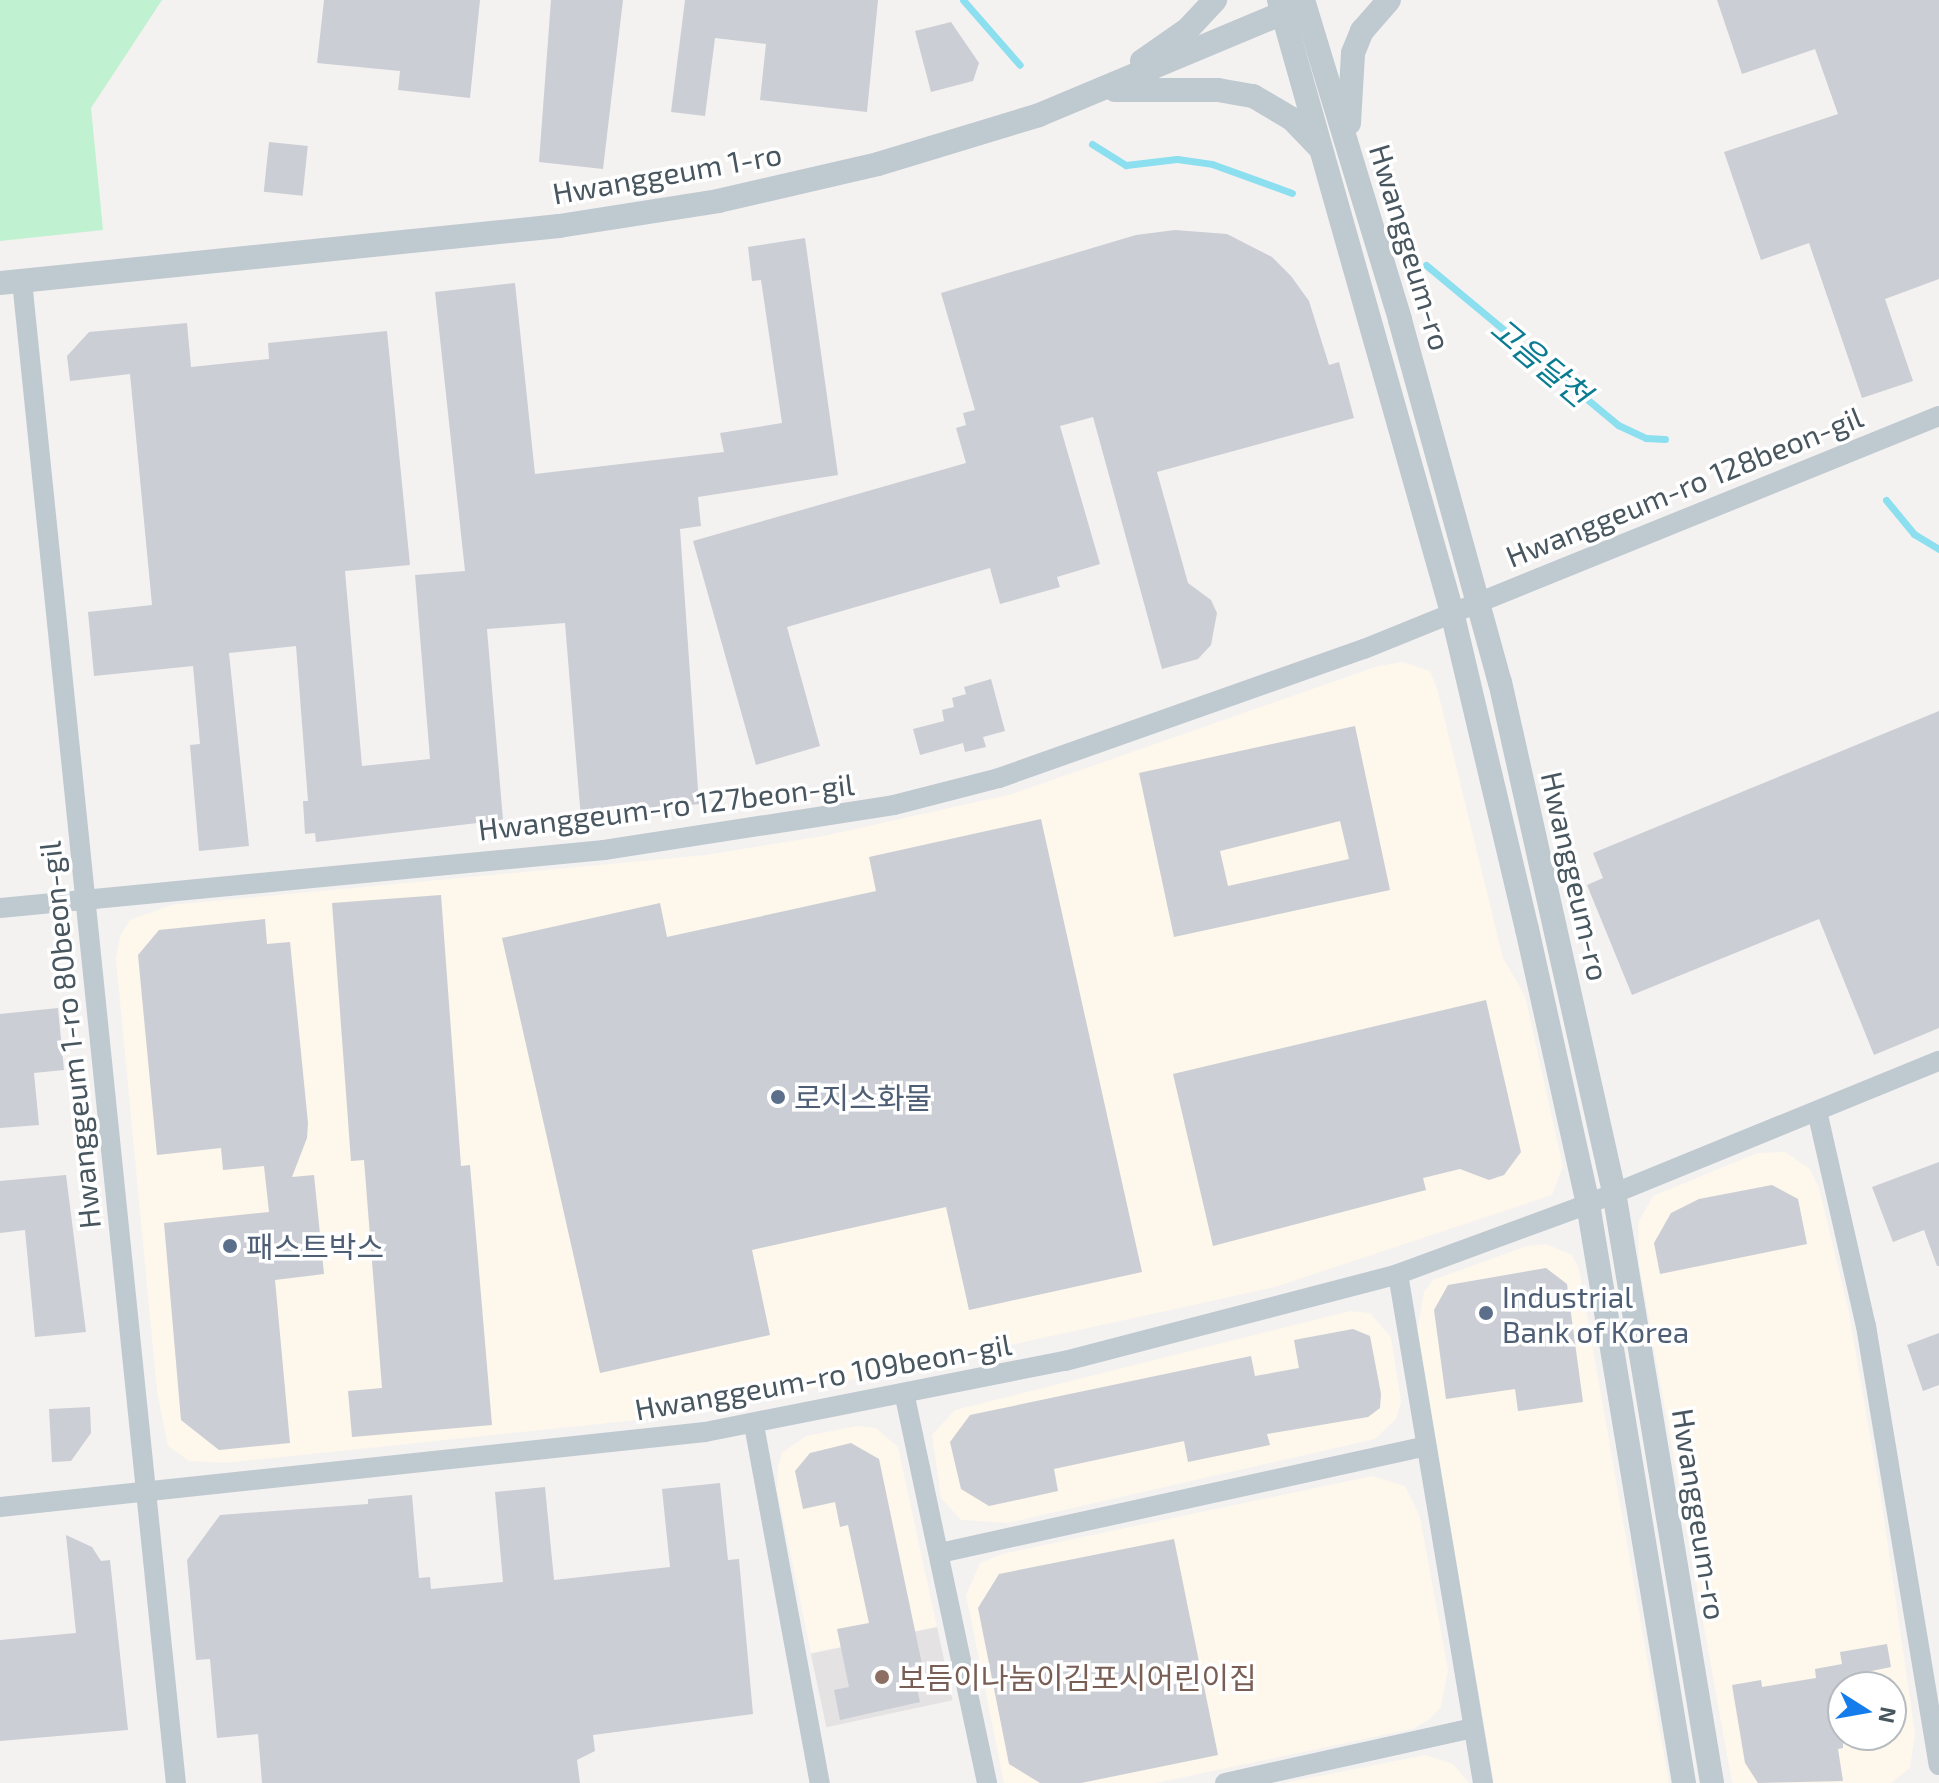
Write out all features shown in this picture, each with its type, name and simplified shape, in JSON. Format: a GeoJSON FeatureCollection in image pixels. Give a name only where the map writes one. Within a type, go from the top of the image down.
{"type":"FeatureCollection","features":[{"type":"Feature","properties":{"kind":"street"},"geometry":{"type":"LineString","coordinates":[[1101,90],[1188,29],[1215,0]]}},
{"type":"Feature","properties":{"kind":"street"},"geometry":{"type":"LineString","coordinates":[[1350,153],[1353,53],[1362,31],[1389,0]]}},
{"type":"Feature","properties":{"kind":"street","name":"Hwanggeum 1-ro"},"geometry":{"type":"LineString","coordinates":[[11,282],[656,213],[878,164],[1039,115],[1297,4]]}},
{"type":"Feature","properties":{"kind":"street","name":"Hwanggeum-ro"},"geometry":{"type":"LineString","coordinates":[[1297,4],[1350,153],[1480,601],[1614,1192],[1712,1783]]}},
{"type":"Feature","properties":{"kind":"street","name":"Hwanggeum-ro"},"geometry":{"type":"LineString","coordinates":[[1297,4],[1322,150],[1452,612],[1588,1204],[1684,1783]]}},
{"type":"Feature","properties":{"kind":"street"},"geometry":{"type":"LineString","coordinates":[[1101,90],[1245,94],[1292,119],[1322,150]]}},
{"type":"Feature","properties":{"kind":"street","name":"Hwanggeum 1-ro 80beon-gil"},"geometry":{"type":"LineString","coordinates":[[11,282],[85,901],[176,1783]]}},
{"type":"Feature","properties":{"kind":"street","name":"Hwanggeum-ro 128beon-gil"},"geometry":{"type":"LineString","coordinates":[[1452,612],[1939,416]]}},
{"type":"Feature","properties":{"kind":"street","name":"Hwanggeum-ro 127beon-gil"},"geometry":{"type":"LineString","coordinates":[[0,908],[604,850],[828,819],[999,778],[1364,649],[1452,612]]}},
{"type":"Feature","properties":{"kind":"street","name":"Hwanggeum-ro 109beon-gil"},"geometry":{"type":"LineString","coordinates":[[0,1507],[754,1425],[905,1397],[1080,1358],[1398,1274],[1588,1204],[1939,1061]]}},
{"type":"Feature","properties":{"kind":"street"},"geometry":{"type":"LineString","coordinates":[[1817,1111],[1866,1326],[1939,1765]]}},
{"type":"Feature","properties":{"kind":"street"},"geometry":{"type":"LineString","coordinates":[[1398,1274],[1424,1447],[1483,1783]]}},
{"type":"Feature","properties":{"kind":"street"},"geometry":{"type":"LineString","coordinates":[[905,1397],[987,1783]]}},
{"type":"Feature","properties":{"kind":"street"},"geometry":{"type":"LineString","coordinates":[[754,1425],[820,1783]]}},
{"type":"Feature","properties":{"kind":"street"},"geometry":{"type":"LineString","coordinates":[[940,1553],[1424,1447]]}},
{"type":"Feature","properties":{"kind":"street"},"geometry":{"type":"LineString","coordinates":[[1225,1783],[1473,1728]]}},
{"type":"Feature","properties":{"kind":"shaded area"},"geometry":{"type":"Polygon","coordinates":[[[1403,662],[1430,671],[1437,688],[1503,958],[1525,996],[1563,1167],[1552,1195],[1275,1287],[695,1414],[224,1463],[189,1461],[168,1446],[157,1391],[116,959],[120,936],[130,920],[171,905],[705,855],[823,836],[1012,794],[1378,666],[1403,662]]]}},
{"type":"Feature","properties":{"kind":"shaded area"},"geometry":{"type":"Polygon","coordinates":[[[1785,1152],[1810,1169],[1819,1188],[1848,1308],[1881,1498],[1906,1671],[1827,1671],[1827,1751],[1907,1751],[1907,1678],[1915,1733],[1910,1768],[1891,1783],[1732,1783],[1639,1264],[1638,1223],[1653,1196],[1757,1153],[1785,1152]]]}},
{"type":"Feature","properties":{"kind":"shaded area"},"geometry":{"type":"Polygon","coordinates":[[[1546,1244],[1572,1255],[1579,1269],[1669,1783],[1494,1783],[1417,1332],[1424,1292],[1433,1280],[1527,1246],[1546,1244]]]}},
{"type":"Feature","properties":{"kind":"shaded area"},"geometry":{"type":"Polygon","coordinates":[[[1350,1311],[1370,1313],[1391,1337],[1401,1402],[1396,1419],[1375,1439],[1007,1523],[961,1520],[941,1498],[932,1435],[955,1410],[1350,1311]]]}},
{"type":"Feature","properties":{"kind":"shaded area"},"geometry":{"type":"Polygon","coordinates":[[[857,1426],[876,1428],[898,1447],[937,1627],[811,1653],[777,1489],[778,1466],[782,1453],[806,1436],[857,1426]]]}},
{"type":"Feature","properties":{"kind":"shaded area"},"geometry":{"type":"Polygon","coordinates":[[[1372,1476],[1405,1486],[1420,1517],[1448,1670],[1441,1707],[1430,1719],[1412,1729],[1156,1783],[1004,1783],[966,1595],[980,1563],[1002,1554],[1372,1476]]]}},
{"type":"Feature","properties":{"kind":"shaded area","name":"보듬이나눔이김포시어린이집"},"geometry":{"type":"Polygon","coordinates":[[[937,1627],[953,1700],[826,1727],[811,1654],[937,1627]]]}},
{"type":"Feature","properties":{"kind":"shaded area"},"geometry":{"type":"Polygon","coordinates":[[[1425,1755],[1453,1764],[1469,1783],[1284,1783],[1425,1755]]]}},
{"type":"Feature","properties":{"kind":"green space"},"geometry":{"type":"Polygon","coordinates":[[[0,0],[162,0],[91,108],[103,230],[0,241],[0,0]]]}},
{"type":"Feature","properties":{"kind":"building"},"geometry":{"type":"Polygon","coordinates":[[[324,0],[480,0],[470,98],[398,90],[400,71],[317,63],[324,0]]]}},
{"type":"Feature","properties":{"kind":"building"},"geometry":{"type":"Polygon","coordinates":[[[551,0],[623,0],[603,169],[539,162],[551,0]]]}},
{"type":"Feature","properties":{"kind":"building"},"geometry":{"type":"Polygon","coordinates":[[[685,0],[878,0],[867,112],[760,100],[766,44],[715,38],[705,116],[671,112],[685,0]]]}},
{"type":"Feature","properties":{"kind":"building"},"geometry":{"type":"Polygon","coordinates":[[[1717,0],[1939,0],[1939,279],[1885,299],[1913,381],[1862,398],[1809,243],[1761,260],[1724,152],[1838,114],[1815,49],[1742,74],[1717,0]]]}},
{"type":"Feature","properties":{"kind":"building"},"geometry":{"type":"Polygon","coordinates":[[[951,22],[979,63],[973,81],[931,92],[915,31],[951,22]]]}},
{"type":"Feature","properties":{"kind":"building"},"geometry":{"type":"Polygon","coordinates":[[[269,142],[308,146],[303,196],[264,192],[269,142]]]}},
{"type":"Feature","properties":{"kind":"building"},"geometry":{"type":"Polygon","coordinates":[[[1175,230],[1227,234],[1272,257],[1291,276],[1309,301],[1329,365],[1339,362],[1354,418],[1157,472],[1188,583],[1211,600],[1217,613],[1211,645],[1198,659],[1162,669],[1093,417],[1060,426],[1100,564],[1057,577],[1060,587],[1000,604],[990,568],[787,627],[820,746],[756,765],[693,541],[966,463],[956,428],[966,425],[963,413],[975,410],[941,293],[1136,235],[1175,230]]]}},
{"type":"Feature","properties":{"kind":"building"},"geometry":{"type":"Polygon","coordinates":[[[805,238],[838,475],[698,497],[701,526],[680,529],[699,804],[581,819],[565,623],[487,629],[503,820],[316,842],[315,833],[305,834],[303,801],[308,801],[296,646],[229,653],[249,846],[199,851],[190,745],[200,744],[193,666],[94,676],[88,612],[152,605],[130,374],[70,381],[67,356],[89,332],[187,323],[191,367],[269,359],[268,343],[387,331],[410,565],[345,571],[362,766],[430,759],[415,575],[465,571],[435,292],[515,283],[535,474],[724,452],[720,433],[782,423],[761,280],[752,281],[748,247],[805,238]]]}},
{"type":"Feature","properties":{"kind":"building"},"geometry":{"type":"Polygon","coordinates":[[[991,679],[1005,731],[983,737],[986,747],[965,752],[963,743],[920,755],[913,729],[944,721],[942,710],[954,707],[952,698],[966,694],[964,687],[991,679]]]}},
{"type":"Feature","properties":{"kind":"building"},"geometry":{"type":"Polygon","coordinates":[[[1939,711],[1939,1028],[1874,1055],[1819,919],[1632,995],[1587,885],[1603,878],[1593,853],[1939,711]]]}},
{"type":"Feature","properties":{"kind":"building"},"geometry":{"type":"Polygon","coordinates":[[[1355,726],[1390,890],[1174,937],[1139,773],[1355,726]],[[1340,821],[1220,851],[1228,886],[1349,859],[1340,821]]]}},
{"type":"Feature","properties":{"kind":"building"},"geometry":{"type":"Polygon","coordinates":[[[1041,819],[1142,1272],[969,1310],[946,1207],[752,1250],[770,1335],[600,1373],[502,938],[660,903],[667,937],[876,891],[869,857],[1041,819]]]}},
{"type":"Feature","properties":{"kind":"building"},"geometry":{"type":"Polygon","coordinates":[[[441,895],[461,1166],[470,1165],[492,1425],[352,1437],[348,1391],[382,1388],[364,1160],[351,1161],[332,903],[441,895]]]}},
{"type":"Feature","properties":{"kind":"building"},"geometry":{"type":"Polygon","coordinates":[[[265,919],[267,944],[290,942],[308,1123],[307,1138],[292,1177],[314,1175],[324,1274],[275,1280],[290,1443],[219,1450],[181,1420],[164,1223],[269,1212],[264,1166],[223,1170],[221,1148],[157,1155],[138,955],[159,930],[265,919]]]}},
{"type":"Feature","properties":{"kind":"building"},"geometry":{"type":"Polygon","coordinates":[[[1486,1000],[1521,1152],[1504,1175],[1489,1180],[1460,1169],[1423,1178],[1426,1190],[1213,1246],[1173,1074],[1486,1000]]]}},
{"type":"Feature","properties":{"kind":"building"},"geometry":{"type":"Polygon","coordinates":[[[58,1008],[64,1070],[34,1073],[39,1125],[0,1128],[0,1014],[58,1008]]]}},
{"type":"Feature","properties":{"kind":"building"},"geometry":{"type":"Polygon","coordinates":[[[1939,1162],[1937,1266],[1924,1230],[1893,1242],[1872,1187],[1939,1162]]]}},
{"type":"Feature","properties":{"kind":"building"},"geometry":{"type":"Polygon","coordinates":[[[66,1175],[86,1332],[35,1337],[25,1230],[0,1233],[0,1181],[66,1175]]]}},
{"type":"Feature","properties":{"kind":"building"},"geometry":{"type":"Polygon","coordinates":[[[1772,1185],[1798,1199],[1807,1244],[1660,1274],[1654,1243],[1671,1213],[1699,1199],[1772,1185]]]}},
{"type":"Feature","properties":{"kind":"building"},"geometry":{"type":"Polygon","coordinates":[[[1546,1268],[1567,1284],[1583,1402],[1518,1411],[1515,1389],[1446,1399],[1434,1310],[1448,1285],[1546,1268]]]}},
{"type":"Feature","properties":{"kind":"building"},"geometry":{"type":"Polygon","coordinates":[[[1353,1329],[1370,1336],[1381,1394],[1380,1408],[1368,1417],[1267,1434],[1270,1445],[1188,1462],[1184,1441],[1054,1469],[1058,1491],[989,1506],[961,1489],[950,1442],[970,1415],[1251,1356],[1255,1376],[1299,1368],[1294,1340],[1353,1329]]]}},
{"type":"Feature","properties":{"kind":"building"},"geometry":{"type":"Polygon","coordinates":[[[1939,1333],[1939,1385],[1923,1391],[1907,1345],[1939,1333]]]}},
{"type":"Feature","properties":{"kind":"building"},"geometry":{"type":"Polygon","coordinates":[[[90,1407],[91,1433],[71,1461],[52,1462],[49,1409],[90,1407]]]}},
{"type":"Feature","properties":{"kind":"building"},"geometry":{"type":"Polygon","coordinates":[[[851,1443],[879,1459],[922,1664],[912,1666],[920,1702],[840,1720],[834,1690],[849,1687],[837,1629],[869,1623],[848,1525],[840,1527],[835,1502],[803,1509],[795,1471],[810,1453],[851,1443]]]}},
{"type":"Feature","properties":{"kind":"building"},"geometry":{"type":"Polygon","coordinates":[[[720,1483],[728,1560],[739,1559],[753,1714],[593,1735],[595,1751],[577,1760],[580,1783],[262,1783],[258,1734],[217,1738],[210,1659],[196,1660],[187,1560],[220,1515],[368,1504],[368,1499],[412,1495],[419,1578],[430,1577],[431,1589],[503,1582],[495,1492],[545,1487],[554,1580],[670,1567],[662,1489],[720,1483]]]}},
{"type":"Feature","properties":{"kind":"building"},"geometry":{"type":"Polygon","coordinates":[[[66,1535],[92,1547],[101,1561],[110,1560],[128,1730],[0,1741],[0,1640],[76,1633],[66,1535]]]}},
{"type":"Feature","properties":{"kind":"building"},"geometry":{"type":"Polygon","coordinates":[[[1174,1539],[1218,1755],[1081,1783],[1040,1783],[1009,1764],[978,1608],[999,1574],[1174,1539]]]}},
{"type":"Feature","properties":{"kind":"building"},"geometry":{"type":"Polygon","coordinates":[[[1887,1644],[1891,1667],[1872,1671],[1827,1671],[1827,1751],[1838,1751],[1843,1781],[1758,1783],[1745,1763],[1732,1685],[1761,1680],[1762,1687],[1816,1678],[1815,1669],[1842,1664],[1840,1652],[1887,1644]]]}},
{"type":"Feature","properties":{"kind":"waterway","name":"고음달천"},"geometry":{"type":"LineString","coordinates":[[963,0],[1020,65]]}},
{"type":"Feature","properties":{"kind":"waterway","name":"고음달천"},"geometry":{"type":"LineString","coordinates":[[1092,144],[1126,165],[1177,159],[1212,164],[1292,193]]}},
{"type":"Feature","properties":{"kind":"waterway","name":"고음달천"},"geometry":{"type":"LineString","coordinates":[[1426,265],[1618,425],[1646,438],[1665,439]]}},
{"type":"Feature","properties":{"kind":"waterway","name":"고음달천"},"geometry":{"type":"LineString","coordinates":[[1886,500],[1914,534],[1939,549]]}},
{"type":"Feature","properties":{"kind":"place","name":"로지스화물"},"geometry":{"type":"Point","coordinates":[778,1097]}},
{"type":"Feature","properties":{"kind":"place","name":"패스트박스"},"geometry":{"type":"Point","coordinates":[230,1246]}},
{"type":"Feature","properties":{"kind":"place","name":"Industrial Bank of Korea"},"geometry":{"type":"Point","coordinates":[1486,1313]}},
{"type":"Feature","properties":{"kind":"place","name":"보듬이나눔이김포시어린이집"},"geometry":{"type":"Point","coordinates":[882,1677]}}]}
